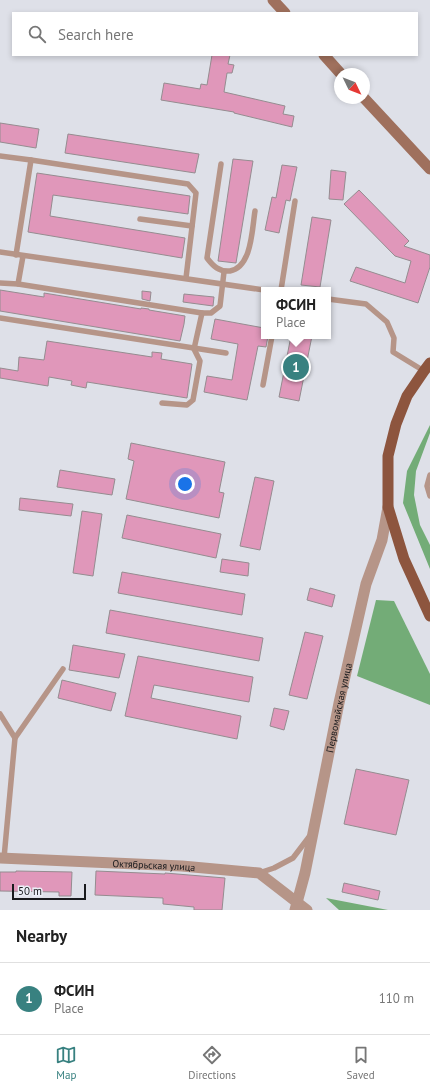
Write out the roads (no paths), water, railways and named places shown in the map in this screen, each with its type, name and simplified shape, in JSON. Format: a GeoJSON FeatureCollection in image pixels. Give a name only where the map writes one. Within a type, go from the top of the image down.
{"type":"FeatureCollection","features":[{"type":"Feature","properties":{"kind":"main road"},"geometry":{"type":"LineString","coordinates":[[273,0],[284,12]]}},
{"type":"Feature","properties":{"kind":"main road"},"geometry":{"type":"LineString","coordinates":[[325,56],[336,68]]}},
{"type":"Feature","properties":{"kind":"main road"},"geometry":{"type":"LineString","coordinates":[[370,104],[430,170]]}},
{"type":"Feature","properties":{"kind":"main road"},"geometry":{"type":"LineString","coordinates":[[427,367],[407,396],[396,424],[388,456],[388,507],[404,560],[430,616]]}},
{"type":"Feature","properties":{"kind":"street","name":"Первомайская улица"},"geometry":{"type":"LineString","coordinates":[[296,906],[305,873],[339,703],[366,584],[382,540],[388,507]]}},
{"type":"Feature","properties":{"kind":"street","name":"Октябрьская улица"},"geometry":{"type":"LineString","coordinates":[[2,858],[182,866],[259,873]]}},
{"type":"Feature","properties":{"kind":"street"},"geometry":{"type":"LineString","coordinates":[[259,873],[296,906],[306,910]]}},
{"type":"Feature","properties":{"kind":"lane"},"geometry":{"type":"LineString","coordinates":[[0,156],[188,184],[196,192],[186,278]]}},
{"type":"Feature","properties":{"kind":"lane"},"geometry":{"type":"LineString","coordinates":[[16,255],[31,160]]}},
{"type":"Feature","properties":{"kind":"lane"},"geometry":{"type":"LineString","coordinates":[[221,164],[207,258],[213,266],[224,272],[233,270],[242,264],[248,256],[255,211]]}},
{"type":"Feature","properties":{"kind":"lane"},"geometry":{"type":"LineString","coordinates":[[281,287],[295,202]]}},
{"type":"Feature","properties":{"kind":"lane"},"geometry":{"type":"LineString","coordinates":[[140,219],[192,226]]}},
{"type":"Feature","properties":{"kind":"lane"},"geometry":{"type":"LineString","coordinates":[[0,252],[261,290]]}},
{"type":"Feature","properties":{"kind":"lane"},"geometry":{"type":"LineString","coordinates":[[18,284],[23,256]]}},
{"type":"Feature","properties":{"kind":"lane"},"geometry":{"type":"LineString","coordinates":[[0,283],[18,284],[202,313],[211,313],[220,306],[224,285],[224,272]]}},
{"type":"Feature","properties":{"kind":"lane"},"geometry":{"type":"LineString","coordinates":[[331,299],[366,304],[387,322],[394,338],[393,352],[427,367]]}},
{"type":"Feature","properties":{"kind":"lane"},"geometry":{"type":"LineString","coordinates":[[162,403],[186,405],[193,400],[200,361],[194,348],[202,313]]}},
{"type":"Feature","properties":{"kind":"lane"},"geometry":{"type":"LineString","coordinates":[[0,318],[226,354]]}},
{"type":"Feature","properties":{"kind":"lane"},"geometry":{"type":"LineString","coordinates":[[263,385],[271,339]]}},
{"type":"Feature","properties":{"kind":"lane"},"geometry":{"type":"LineString","coordinates":[[430,475],[427,486],[430,496]]}},
{"type":"Feature","properties":{"kind":"lane"},"geometry":{"type":"LineString","coordinates":[[2,858],[15,738],[63,669]]}},
{"type":"Feature","properties":{"kind":"lane"},"geometry":{"type":"LineString","coordinates":[[0,714],[15,738]]}},
{"type":"Feature","properties":{"kind":"lane"},"geometry":{"type":"LineString","coordinates":[[259,873],[274,868],[293,858],[314,831]]}},
{"type":"Feature","properties":{"kind":"place","name":"ФСИН"},"geometry":{"type":"Point","coordinates":[296,367]}}]}
